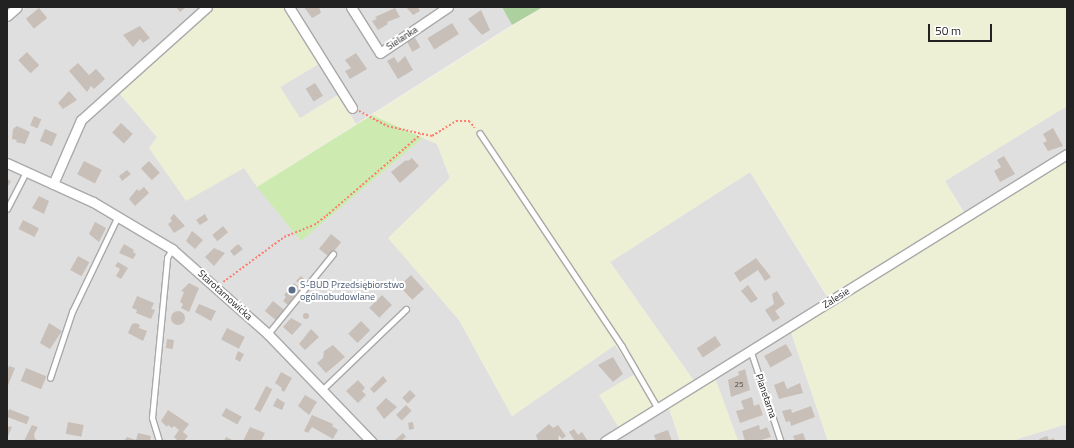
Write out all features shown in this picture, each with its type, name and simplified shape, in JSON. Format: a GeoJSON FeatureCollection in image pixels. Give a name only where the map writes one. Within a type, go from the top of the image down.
{"type":"FeatureCollection","features":[{"type":"Feature","properties":{"kind":"street"},"geometry":{"type":"LineString","coordinates":[[7,16],[17,7]]}},
{"type":"Feature","properties":{"kind":"street"},"geometry":{"type":"LineString","coordinates":[[53,184],[81,120],[207,7]]}},
{"type":"Feature","properties":{"kind":"street"},"geometry":{"type":"LineString","coordinates":[[289,7],[352,108]]}},
{"type":"Feature","properties":{"kind":"street","name":"Sielanka"},"geometry":{"type":"LineString","coordinates":[[351,7],[380,53],[448,7]]}},
{"type":"Feature","properties":{"kind":"street","name":"Zalesie"},"geometry":{"type":"LineString","coordinates":[[605,441],[1067,154]]}},
{"type":"Feature","properties":{"kind":"street","name":"Starotarnowicka"},"geometry":{"type":"LineString","coordinates":[[7,163],[118,216],[172,249],[268,334],[323,389],[371,441]]}},
{"type":"Feature","properties":{"kind":"lane"},"geometry":{"type":"LineString","coordinates":[[480,133],[622,346],[658,408]]}},
{"type":"Feature","properties":{"kind":"lane"},"geometry":{"type":"LineString","coordinates":[[7,209],[26,172]]}},
{"type":"Feature","properties":{"kind":"lane"},"geometry":{"type":"LineString","coordinates":[[50,378],[72,312],[118,216]]}},
{"type":"Feature","properties":{"kind":"lane"},"geometry":{"type":"LineString","coordinates":[[159,441],[152,418],[167,258],[172,249]]}},
{"type":"Feature","properties":{"kind":"lane"},"geometry":{"type":"LineString","coordinates":[[268,334],[333,254]]}},
{"type":"Feature","properties":{"kind":"lane"},"geometry":{"type":"LineString","coordinates":[[323,389],[406,309]]}},
{"type":"Feature","properties":{"kind":"lane","name":"Planetarna"},"geometry":{"type":"LineString","coordinates":[[751,351],[781,441]]}},
{"type":"Feature","properties":{"kind":"path"},"geometry":{"type":"LineString","coordinates":[[352,108],[387,126],[421,134],[432,136],[456,121],[469,121],[480,133]]}},
{"type":"Feature","properties":{"kind":"path"},"geometry":{"type":"LineString","coordinates":[[216,287],[284,237],[314,225],[421,134]]}},
{"type":"Feature","properties":{"kind":"shaded area"},"geometry":{"type":"Polygon","coordinates":[[[26,7],[213,7],[119,92],[157,137],[244,168],[301,240],[423,138],[437,144],[450,178],[389,238],[459,320],[512,416],[615,345],[635,374],[619,428],[668,405],[680,441],[7,441],[7,24],[26,7]]]}},
{"type":"Feature","properties":{"kind":"shaded area"},"geometry":{"type":"Polygon","coordinates":[[[284,7],[502,7],[512,25],[356,124],[338,95],[300,119],[280,87],[319,63],[284,7]]]}},
{"type":"Feature","properties":{"kind":"shaded area"},"geometry":{"type":"Polygon","coordinates":[[[1067,106],[1067,151],[965,214],[945,181],[1067,106]]]}},
{"type":"Feature","properties":{"kind":"shaded area"},"geometry":{"type":"Polygon","coordinates":[[[750,172],[832,305],[791,332],[828,441],[738,441],[715,378],[699,388],[610,262],[750,172]]]}},
{"type":"Feature","properties":{"kind":"shaded area"},"geometry":{"type":"Polygon","coordinates":[[[1067,424],[1067,441],[1017,441],[1017,439],[1067,424]]]}},
{"type":"Feature","properties":{"kind":"green space"},"geometry":{"type":"Polygon","coordinates":[[[213,7],[284,7],[319,64],[280,87],[300,118],[338,95],[356,124],[257,187],[244,168],[186,201],[149,148],[157,137],[118,92],[213,7]]]}},
{"type":"Feature","properties":{"kind":"green space"},"geometry":{"type":"Polygon","coordinates":[[[502,7],[543,7],[512,25],[502,7]]]}},
{"type":"Feature","properties":{"kind":"green space"},"geometry":{"type":"Polygon","coordinates":[[[543,7],[1067,7],[1067,106],[945,181],[964,214],[829,298],[750,172],[610,262],[693,380],[619,428],[599,395],[635,374],[615,345],[512,416],[459,320],[388,238],[450,178],[437,144],[372,115],[543,7]]]}},
{"type":"Feature","properties":{"kind":"green space"},"geometry":{"type":"Polygon","coordinates":[[[372,115],[423,138],[301,241],[257,187],[372,115]]]}},
{"type":"Feature","properties":{"kind":"green space"},"geometry":{"type":"Polygon","coordinates":[[[1067,160],[1067,424],[1017,439],[1017,441],[828,441],[791,332],[1067,160]]]}},
{"type":"Feature","properties":{"kind":"green space"},"geometry":{"type":"Polygon","coordinates":[[[715,378],[738,441],[680,441],[668,405],[715,378]]]}},
{"type":"Feature","properties":{"kind":"building"},"geometry":{"type":"Polygon","coordinates":[[[176,7],[186,7],[180,12],[176,7]]]}},
{"type":"Feature","properties":{"kind":"building"},"geometry":{"type":"Polygon","coordinates":[[[304,7],[319,7],[321,13],[312,18],[304,7]]]}},
{"type":"Feature","properties":{"kind":"building"},"geometry":{"type":"Polygon","coordinates":[[[406,7],[418,7],[420,11],[413,15],[406,7]]]}},
{"type":"Feature","properties":{"kind":"building"},"geometry":{"type":"Polygon","coordinates":[[[39,8],[47,18],[34,29],[26,19],[39,8]]]}},
{"type":"Feature","properties":{"kind":"building"},"geometry":{"type":"Polygon","coordinates":[[[395,8],[400,17],[387,22],[388,24],[378,30],[372,21],[377,19],[375,17],[395,8]]]}},
{"type":"Feature","properties":{"kind":"building"},"geometry":{"type":"Polygon","coordinates":[[[481,10],[490,30],[482,35],[468,19],[481,10]]]}},
{"type":"Feature","properties":{"kind":"building"},"geometry":{"type":"Polygon","coordinates":[[[452,23],[459,34],[434,49],[427,38],[452,23]]]}},
{"type":"Feature","properties":{"kind":"building"},"geometry":{"type":"Polygon","coordinates":[[[140,26],[150,38],[143,43],[140,39],[133,47],[123,35],[140,26]]]}},
{"type":"Feature","properties":{"kind":"building"},"geometry":{"type":"Polygon","coordinates":[[[414,36],[420,47],[412,52],[406,40],[414,36]]]}},
{"type":"Feature","properties":{"kind":"building"},"geometry":{"type":"Polygon","coordinates":[[[27,52],[39,65],[30,73],[18,60],[27,52]]]}},
{"type":"Feature","properties":{"kind":"building"},"geometry":{"type":"Polygon","coordinates":[[[356,53],[367,69],[350,79],[345,71],[351,68],[345,60],[356,53]]]}},
{"type":"Feature","properties":{"kind":"building"},"geometry":{"type":"Polygon","coordinates":[[[405,56],[413,70],[398,79],[387,61],[394,57],[398,63],[405,56]]]}},
{"type":"Feature","properties":{"kind":"building"},"geometry":{"type":"Polygon","coordinates":[[[78,63],[89,75],[96,69],[105,79],[94,89],[91,86],[87,92],[69,71],[78,63]]]}},
{"type":"Feature","properties":{"kind":"building"},"geometry":{"type":"Polygon","coordinates":[[[315,83],[323,96],[314,102],[306,89],[315,83]]]}},
{"type":"Feature","properties":{"kind":"building"},"geometry":{"type":"Polygon","coordinates":[[[69,91],[77,100],[63,109],[58,103],[69,91]]]}},
{"type":"Feature","properties":{"kind":"building"},"geometry":{"type":"Polygon","coordinates":[[[34,116],[41,119],[37,128],[30,125],[34,116]]]}},
{"type":"Feature","properties":{"kind":"building"},"geometry":{"type":"Polygon","coordinates":[[[121,123],[133,134],[124,143],[112,133],[121,123]]]}},
{"type":"Feature","properties":{"kind":"building"},"geometry":{"type":"Polygon","coordinates":[[[17,126],[30,132],[25,144],[16,142],[17,140],[12,139],[13,129],[17,126]]]}},
{"type":"Feature","properties":{"kind":"building"},"geometry":{"type":"Polygon","coordinates":[[[1053,128],[1063,146],[1048,151],[1043,143],[1047,141],[1043,134],[1053,128]]]}},
{"type":"Feature","properties":{"kind":"building"},"geometry":{"type":"Polygon","coordinates":[[[45,129],[57,134],[52,146],[40,141],[45,129]]]}},
{"type":"Feature","properties":{"kind":"building"},"geometry":{"type":"Polygon","coordinates":[[[1004,156],[1015,174],[1000,182],[994,171],[1001,167],[997,160],[1004,156]]]}},
{"type":"Feature","properties":{"kind":"building"},"geometry":{"type":"Polygon","coordinates":[[[412,158],[419,166],[400,183],[391,172],[406,160],[408,161],[412,158]]]}},
{"type":"Feature","properties":{"kind":"building"},"geometry":{"type":"Polygon","coordinates":[[[84,161],[102,170],[95,183],[77,174],[84,161]]]}},
{"type":"Feature","properties":{"kind":"building"},"geometry":{"type":"Polygon","coordinates":[[[149,161],[160,173],[152,180],[141,169],[149,161]]]}},
{"type":"Feature","properties":{"kind":"building"},"geometry":{"type":"Polygon","coordinates":[[[127,170],[131,174],[122,181],[119,176],[127,170]]]}},
{"type":"Feature","properties":{"kind":"building"},"geometry":{"type":"Polygon","coordinates":[[[7,179],[11,181],[7,188],[7,179]]]}},
{"type":"Feature","properties":{"kind":"building"},"geometry":{"type":"Polygon","coordinates":[[[144,187],[149,193],[135,206],[129,199],[137,189],[139,191],[144,187]]]}},
{"type":"Feature","properties":{"kind":"building"},"geometry":{"type":"Polygon","coordinates":[[[39,196],[49,201],[44,214],[32,208],[39,196]]]}},
{"type":"Feature","properties":{"kind":"building"},"geometry":{"type":"Polygon","coordinates":[[[174,214],[185,226],[174,233],[168,224],[172,221],[170,218],[174,214]]]}},
{"type":"Feature","properties":{"kind":"building"},"geometry":{"type":"Polygon","coordinates":[[[205,214],[208,220],[200,225],[196,220],[205,214]]]}},
{"type":"Feature","properties":{"kind":"building"},"geometry":{"type":"Polygon","coordinates":[[[23,220],[39,228],[34,237],[18,229],[23,220]]]}},
{"type":"Feature","properties":{"kind":"building"},"geometry":{"type":"Polygon","coordinates":[[[95,222],[106,228],[99,242],[89,234],[95,222]]]}},
{"type":"Feature","properties":{"kind":"building"},"geometry":{"type":"Polygon","coordinates":[[[223,226],[228,232],[217,241],[212,235],[223,226]]]}},
{"type":"Feature","properties":{"kind":"building"},"geometry":{"type":"Polygon","coordinates":[[[192,231],[203,240],[195,249],[186,241],[192,231]]]}},
{"type":"Feature","properties":{"kind":"building"},"geometry":{"type":"Polygon","coordinates":[[[331,234],[341,242],[329,257],[319,249],[331,234]]]}},
{"type":"Feature","properties":{"kind":"building"},"geometry":{"type":"Polygon","coordinates":[[[124,244],[134,250],[133,252],[136,254],[133,259],[119,253],[124,244]]]}},
{"type":"Feature","properties":{"kind":"building"},"geometry":{"type":"Polygon","coordinates":[[[238,244],[243,249],[234,256],[230,251],[238,244]]]}},
{"type":"Feature","properties":{"kind":"building"},"geometry":{"type":"Polygon","coordinates":[[[214,248],[225,253],[214,266],[205,257],[214,248]]]}},
{"type":"Feature","properties":{"kind":"building"},"geometry":{"type":"Polygon","coordinates":[[[78,256],[89,262],[82,276],[70,270],[78,256]]]}},
{"type":"Feature","properties":{"kind":"building"},"geometry":{"type":"Polygon","coordinates":[[[756,258],[771,277],[765,281],[758,270],[740,282],[734,273],[756,258]]]}},
{"type":"Feature","properties":{"kind":"building"},"geometry":{"type":"Polygon","coordinates":[[[118,262],[128,268],[121,279],[116,276],[120,269],[115,266],[118,262]]]}},
{"type":"Feature","properties":{"kind":"building"},"geometry":{"type":"Polygon","coordinates":[[[411,275],[424,289],[412,300],[399,286],[411,275]]]}},
{"type":"Feature","properties":{"kind":"building"},"geometry":{"type":"Polygon","coordinates":[[[301,276],[306,281],[302,286],[296,281],[301,276]]]}},
{"type":"Feature","properties":{"kind":"building"},"geometry":{"type":"Polygon","coordinates":[[[189,283],[199,288],[189,312],[181,308],[183,304],[180,302],[184,292],[181,291],[189,283]]]}},
{"type":"Feature","properties":{"kind":"building"},"geometry":{"type":"Polygon","coordinates":[[[294,283],[301,289],[288,305],[283,301],[286,297],[284,295],[294,283]]]}},
{"type":"Feature","properties":{"kind":"building"},"geometry":{"type":"Polygon","coordinates":[[[748,285],[758,299],[751,303],[741,291],[748,285]]]}},
{"type":"Feature","properties":{"kind":"building"},"geometry":{"type":"Polygon","coordinates":[[[777,291],[785,304],[775,311],[780,318],[773,322],[765,310],[774,304],[772,294],[777,291]]]}},
{"type":"Feature","properties":{"kind":"building"},"geometry":{"type":"Polygon","coordinates":[[[382,295],[392,305],[379,318],[369,308],[382,295]]]}},
{"type":"Feature","properties":{"kind":"building"},"geometry":{"type":"Polygon","coordinates":[[[137,296],[154,303],[151,309],[155,310],[151,319],[136,313],[137,310],[132,308],[137,296]]]}},
{"type":"Feature","properties":{"kind":"building"},"geometry":{"type":"Polygon","coordinates":[[[273,301],[284,310],[276,320],[265,311],[273,301]]]}},
{"type":"Feature","properties":{"kind":"building"},"geometry":{"type":"Polygon","coordinates":[[[199,304],[216,311],[211,321],[195,312],[199,304]]]}},
{"type":"Feature","properties":{"kind":"building"},"geometry":{"type":"Polygon","coordinates":[[[178,311],[183,313],[185,318],[183,323],[178,325],[173,323],[171,318],[173,313],[178,311]]]}},
{"type":"Feature","properties":{"kind":"building"},"geometry":{"type":"Polygon","coordinates":[[[306,313],[309,316],[306,319],[303,316],[306,313]]]}},
{"type":"Feature","properties":{"kind":"building"},"geometry":{"type":"Polygon","coordinates":[[[291,318],[302,324],[292,335],[283,327],[291,318]]]}},
{"type":"Feature","properties":{"kind":"building"},"geometry":{"type":"Polygon","coordinates":[[[361,321],[370,330],[357,343],[348,334],[361,321]]]}},
{"type":"Feature","properties":{"kind":"building"},"geometry":{"type":"Polygon","coordinates":[[[49,323],[62,331],[50,349],[40,343],[49,323]]]}},
{"type":"Feature","properties":{"kind":"building"},"geometry":{"type":"Polygon","coordinates":[[[136,323],[140,325],[139,328],[147,331],[143,341],[128,333],[132,324],[136,323]]]}},
{"type":"Feature","properties":{"kind":"building"},"geometry":{"type":"Polygon","coordinates":[[[227,328],[245,337],[239,349],[221,340],[227,328]]]}},
{"type":"Feature","properties":{"kind":"building"},"geometry":{"type":"Polygon","coordinates":[[[311,329],[319,337],[305,350],[299,344],[311,329]]]}},
{"type":"Feature","properties":{"kind":"building"},"geometry":{"type":"Polygon","coordinates":[[[715,336],[721,345],[703,357],[697,348],[715,336]]]}},
{"type":"Feature","properties":{"kind":"building"},"geometry":{"type":"Polygon","coordinates":[[[167,339],[174,340],[173,349],[166,348],[167,339]]]}},
{"type":"Feature","properties":{"kind":"building"},"geometry":{"type":"Polygon","coordinates":[[[786,344],[792,355],[770,367],[764,356],[786,344]]]}},
{"type":"Feature","properties":{"kind":"building"},"geometry":{"type":"Polygon","coordinates":[[[333,345],[345,357],[326,373],[317,363],[323,358],[324,351],[333,345]]]}},
{"type":"Feature","properties":{"kind":"building"},"geometry":{"type":"Polygon","coordinates":[[[238,351],[244,354],[240,362],[235,359],[238,351]]]}},
{"type":"Feature","properties":{"kind":"building"},"geometry":{"type":"Polygon","coordinates":[[[613,357],[623,374],[613,382],[598,365],[613,357]]]}},
{"type":"Feature","properties":{"kind":"building"},"geometry":{"type":"Polygon","coordinates":[[[9,366],[15,368],[7,388],[7,371],[9,366]]]}},
{"type":"Feature","properties":{"kind":"building"},"geometry":{"type":"Polygon","coordinates":[[[26,368],[46,376],[41,389],[21,381],[26,368]]]}},
{"type":"Feature","properties":{"kind":"building"},"geometry":{"type":"Polygon","coordinates":[[[745,369],[750,390],[731,397],[728,380],[739,375],[738,372],[745,369]]]}},
{"type":"Feature","properties":{"kind":"building"},"geometry":{"type":"Polygon","coordinates":[[[281,372],[292,378],[284,392],[281,390],[282,388],[275,383],[281,372]]]}},
{"type":"Feature","properties":{"kind":"building"},"geometry":{"type":"Polygon","coordinates":[[[383,376],[387,381],[374,393],[370,389],[383,376]]]}},
{"type":"Feature","properties":{"kind":"building"},"geometry":{"type":"Polygon","coordinates":[[[358,380],[365,388],[362,391],[366,395],[358,403],[346,391],[358,380]]]}},
{"type":"Feature","properties":{"kind":"building"},"geometry":{"type":"Polygon","coordinates":[[[784,381],[787,389],[800,383],[803,393],[779,399],[774,385],[784,381]]]}},
{"type":"Feature","properties":{"kind":"building"},"geometry":{"type":"Polygon","coordinates":[[[266,386],[272,389],[260,412],[254,409],[266,386]]]}},
{"type":"Feature","properties":{"kind":"building"},"geometry":{"type":"Polygon","coordinates":[[[410,390],[416,396],[408,403],[402,398],[410,390]]]}},
{"type":"Feature","properties":{"kind":"building"},"geometry":{"type":"Polygon","coordinates":[[[305,395],[317,402],[309,415],[298,406],[305,395]]]}},
{"type":"Feature","properties":{"kind":"building"},"geometry":{"type":"Polygon","coordinates":[[[752,397],[754,406],[759,404],[763,415],[740,423],[736,411],[744,409],[741,401],[752,397]]]}},
{"type":"Feature","properties":{"kind":"building"},"geometry":{"type":"Polygon","coordinates":[[[277,398],[285,403],[282,410],[273,406],[277,398]]]}},
{"type":"Feature","properties":{"kind":"building"},"geometry":{"type":"Polygon","coordinates":[[[386,398],[397,407],[384,419],[376,408],[386,398]]]}},
{"type":"Feature","properties":{"kind":"building"},"geometry":{"type":"Polygon","coordinates":[[[406,405],[412,411],[402,421],[396,415],[406,405]]]}},
{"type":"Feature","properties":{"kind":"building"},"geometry":{"type":"Polygon","coordinates":[[[811,406],[815,417],[791,426],[790,421],[786,422],[782,411],[791,409],[792,413],[811,406]]]}},
{"type":"Feature","properties":{"kind":"building"},"geometry":{"type":"Polygon","coordinates":[[[226,408],[242,417],[237,425],[222,416],[226,408]]]}},
{"type":"Feature","properties":{"kind":"building"},"geometry":{"type":"Polygon","coordinates":[[[9,409],[30,417],[27,424],[7,417],[9,409]]]}},
{"type":"Feature","properties":{"kind":"building"},"geometry":{"type":"Polygon","coordinates":[[[168,410],[189,424],[183,432],[188,436],[184,441],[178,441],[174,437],[179,430],[174,426],[172,428],[168,425],[167,427],[161,421],[168,410]]]}},
{"type":"Feature","properties":{"kind":"building"},"geometry":{"type":"Polygon","coordinates":[[[312,415],[333,424],[332,426],[338,430],[333,439],[312,427],[308,433],[304,431],[312,415]]]}},
{"type":"Feature","properties":{"kind":"building"},"geometry":{"type":"Polygon","coordinates":[[[68,422],[84,425],[81,437],[66,434],[68,422]]]}},
{"type":"Feature","properties":{"kind":"building"},"geometry":{"type":"Polygon","coordinates":[[[413,422],[414,429],[409,430],[408,423],[413,422]]]}},
{"type":"Feature","properties":{"kind":"building"},"geometry":{"type":"Polygon","coordinates":[[[549,424],[553,428],[558,425],[566,436],[562,439],[559,435],[558,441],[538,441],[536,435],[549,424]]]}},
{"type":"Feature","properties":{"kind":"building"},"geometry":{"type":"Polygon","coordinates":[[[32,425],[38,427],[34,434],[35,439],[40,441],[24,441],[32,425]]]}},
{"type":"Feature","properties":{"kind":"building"},"geometry":{"type":"Polygon","coordinates":[[[759,425],[760,430],[767,427],[771,437],[758,441],[745,441],[742,431],[759,425]]]}},
{"type":"Feature","properties":{"kind":"building"},"geometry":{"type":"Polygon","coordinates":[[[7,426],[12,427],[8,436],[7,436],[7,426]]]}},
{"type":"Feature","properties":{"kind":"building"},"geometry":{"type":"Polygon","coordinates":[[[250,427],[265,433],[261,441],[243,441],[250,427]]]}},
{"type":"Feature","properties":{"kind":"building"},"geometry":{"type":"Polygon","coordinates":[[[574,429],[578,435],[582,432],[587,440],[575,441],[569,432],[574,429]]]}},
{"type":"Feature","properties":{"kind":"building"},"geometry":{"type":"Polygon","coordinates":[[[668,430],[672,441],[656,441],[654,435],[668,430]]]}},
{"type":"Feature","properties":{"kind":"building"},"geometry":{"type":"Polygon","coordinates":[[[138,433],[151,436],[150,441],[124,441],[127,437],[136,440],[138,433]]]}},
{"type":"Feature","properties":{"kind":"building"},"geometry":{"type":"Polygon","coordinates":[[[403,433],[406,437],[403,439],[404,441],[394,441],[403,433]]]}},
{"type":"Feature","properties":{"kind":"building"},"geometry":{"type":"Polygon","coordinates":[[[803,433],[806,441],[795,441],[793,436],[803,433]]]}},
{"type":"Feature","properties":{"kind":"building"},"geometry":{"type":"Polygon","coordinates":[[[1047,436],[1049,440],[1054,438],[1055,441],[1040,441],[1039,439],[1047,436]]]}},
{"type":"Feature","properties":{"kind":"building"},"geometry":{"type":"Polygon","coordinates":[[[226,437],[234,441],[224,441],[226,437]]]}},
{"type":"Feature","properties":{"kind":"place","name":"S-BUD Przedsiębiorstwo ogólnobudowlane"},"geometry":{"type":"Point","coordinates":[292,290]}}]}
